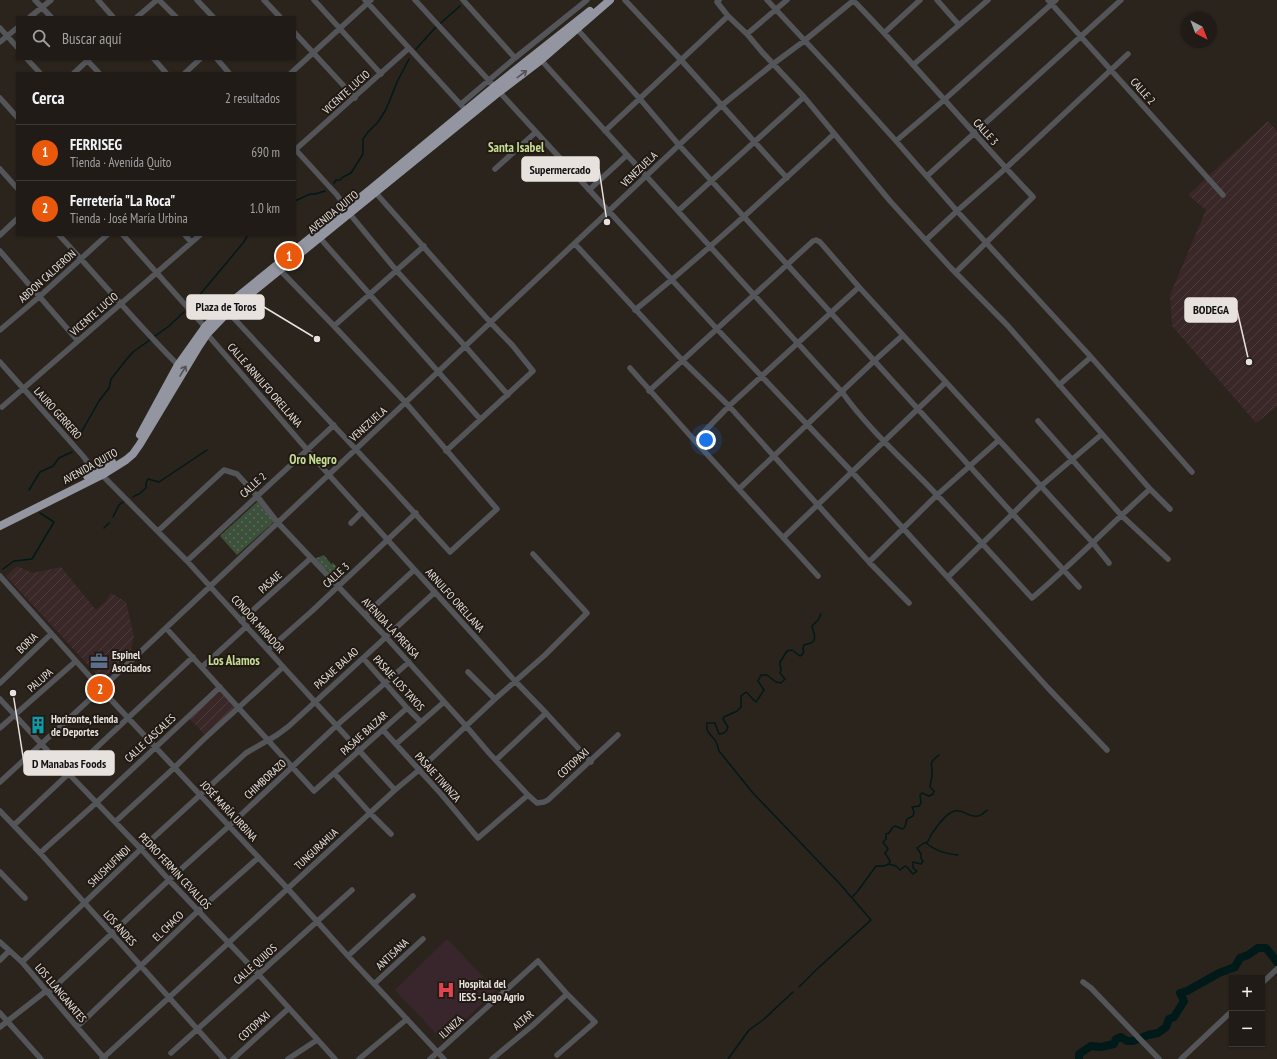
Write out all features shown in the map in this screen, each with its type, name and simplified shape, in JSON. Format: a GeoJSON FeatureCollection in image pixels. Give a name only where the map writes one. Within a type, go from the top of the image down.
{"type":"FeatureCollection","features":[{"type":"Feature","properties":{"kind":"highway","name":"AVENIDA QUITO"},"geometry":{"type":"LineString","coordinates":[[0,521],[126,460],[133,454],[184,370],[206,330],[319,237],[464,107],[494,86],[603,0]]}},
{"type":"Feature","properties":{"kind":"highway","name":"AVENIDA QUITO"},"geometry":{"type":"LineString","coordinates":[[0,526],[98,473],[122,456],[136,441],[178,365],[231,302],[348,211],[375,192],[494,86],[541,60],[610,0]]}},
{"type":"Feature","properties":{"kind":"street"},"geometry":{"type":"LineString","coordinates":[[35,0],[50,16]]}},
{"type":"Feature","properties":{"kind":"street"},"geometry":{"type":"LineString","coordinates":[[31,16],[51,0]]}},
{"type":"Feature","properties":{"kind":"street"},"geometry":{"type":"LineString","coordinates":[[98,0],[112,16]]}},
{"type":"Feature","properties":{"kind":"street"},"geometry":{"type":"LineString","coordinates":[[138,16],[158,0],[175,16]]}},
{"type":"Feature","properties":{"kind":"street"},"geometry":{"type":"LineString","coordinates":[[198,0],[212,16]]}},
{"type":"Feature","properties":{"kind":"street"},"geometry":{"type":"LineString","coordinates":[[264,0],[279,16]]}},
{"type":"Feature","properties":{"kind":"street"},"geometry":{"type":"LineString","coordinates":[[314,0],[381,74]]}},
{"type":"Feature","properties":{"kind":"street"},"geometry":{"type":"LineString","coordinates":[[415,0],[717,329],[903,527],[1048,688],[1107,750]]}},
{"type":"Feature","properties":{"kind":"street"},"geometry":{"type":"LineString","coordinates":[[463,0],[515,58]]}},
{"type":"Feature","properties":{"kind":"street"},"geometry":{"type":"LineString","coordinates":[[625,0],[787,178]]}},
{"type":"Feature","properties":{"kind":"street"},"geometry":{"type":"LineString","coordinates":[[719,0],[717,2],[728,16],[747,34],[804,97],[890,200],[1008,326],[1102,434],[1170,509]]}},
{"type":"Feature","properties":{"kind":"street"},"geometry":{"type":"LineString","coordinates":[[766,0],[833,71],[957,211],[1091,357],[1192,472]]}},
{"type":"Feature","properties":{"kind":"street"},"geometry":{"type":"LineString","coordinates":[[747,34],[787,0]]}},
{"type":"Feature","properties":{"kind":"street"},"geometry":{"type":"LineString","coordinates":[[804,41],[853,0]]}},
{"type":"Feature","properties":{"kind":"street","name":"CALLE 3"},"geometry":{"type":"LineString","coordinates":[[853,0],[1033,197],[956,272]]}},
{"type":"Feature","properties":{"kind":"street"},"geometry":{"type":"LineString","coordinates":[[884,33],[920,0]]}},
{"type":"Feature","properties":{"kind":"street"},"geometry":{"type":"LineString","coordinates":[[937,0],[959,25]]}},
{"type":"Feature","properties":{"kind":"street"},"geometry":{"type":"LineString","coordinates":[[913,65],[988,0]]}},
{"type":"Feature","properties":{"kind":"street"},"geometry":{"type":"LineString","coordinates":[[927,176],[1121,0]]}},
{"type":"Feature","properties":{"kind":"street"},"geometry":{"type":"LineString","coordinates":[[292,72],[340,29],[368,1],[464,107]]}},
{"type":"Feature","properties":{"kind":"street"},"geometry":{"type":"LineString","coordinates":[[494,86],[515,58],[584,1]]}},
{"type":"Feature","properties":{"kind":"street"},"geometry":{"type":"LineString","coordinates":[[896,141],[944,100],[1052,1]]}},
{"type":"Feature","properties":{"kind":"street","name":"CALLE 2"},"geometry":{"type":"LineString","coordinates":[[1052,1],[1081,37],[1223,195]]}},
{"type":"Feature","properties":{"kind":"street"},"geometry":{"type":"LineString","coordinates":[[605,131],[728,16]]}},
{"type":"Feature","properties":{"kind":"street"},"geometry":{"type":"LineString","coordinates":[[0,28],[16,46]]}},
{"type":"Feature","properties":{"kind":"street"},"geometry":{"type":"LineString","coordinates":[[0,42],[16,29]]}},
{"type":"Feature","properties":{"kind":"street"},"geometry":{"type":"LineString","coordinates":[[577,29],[830,313],[1080,587]]}},
{"type":"Feature","properties":{"kind":"street"},"geometry":{"type":"LineString","coordinates":[[296,35],[355,98]]}},
{"type":"Feature","properties":{"kind":"street","name":"VENEZUELA"},"geometry":{"type":"LineString","coordinates":[[0,782],[101,689],[721,106],[804,41]]}},
{"type":"Feature","properties":{"kind":"street","name":"VICENTE LUCIO"},"geometry":{"type":"LineString","coordinates":[[296,149],[410,48]]}},
{"type":"Feature","properties":{"kind":"street"},"geometry":{"type":"LineString","coordinates":[[926,240],[1006,168],[1128,54]]}},
{"type":"Feature","properties":{"kind":"street"},"geometry":{"type":"LineString","coordinates":[[28,60],[39,72]]}},
{"type":"Feature","properties":{"kind":"street"},"geometry":{"type":"LineString","coordinates":[[75,72],[88,60],[98,72]]}},
{"type":"Feature","properties":{"kind":"street"},"geometry":{"type":"LineString","coordinates":[[155,60],[165,72]]}},
{"type":"Feature","properties":{"kind":"street"},"geometry":{"type":"LineString","coordinates":[[186,72],[199,60]]}},
{"type":"Feature","properties":{"kind":"street"},"geometry":{"type":"LineString","coordinates":[[218,60],[228,72]]}},
{"type":"Feature","properties":{"kind":"street"},"geometry":{"type":"LineString","coordinates":[[541,60],[755,295],[884,441],[937,495],[1032,598],[1093,543],[1150,488]]}},
{"type":"Feature","properties":{"kind":"street"},"geometry":{"type":"LineString","coordinates":[[678,211],[804,97]]}},
{"type":"Feature","properties":{"kind":"street"},"geometry":{"type":"LineString","coordinates":[[0,98],[16,116]]}},
{"type":"Feature","properties":{"kind":"street"},"geometry":{"type":"LineString","coordinates":[[495,169],[536,132]]}},
{"type":"Feature","properties":{"kind":"street"},"geometry":{"type":"LineString","coordinates":[[635,310],[744,217],[834,134]]}},
{"type":"Feature","properties":{"kind":"street"},"geometry":{"type":"LineString","coordinates":[[296,151],[337,195],[348,211],[396,270],[508,395]]}},
{"type":"Feature","properties":{"kind":"street"},"geometry":{"type":"LineString","coordinates":[[589,190],[628,154]]}},
{"type":"Feature","properties":{"kind":"street"},"geometry":{"type":"LineString","coordinates":[[0,169],[16,187]]}},
{"type":"Feature","properties":{"kind":"street"},"geometry":{"type":"LineString","coordinates":[[375,192],[513,346],[533,371],[446,451]]}},
{"type":"Feature","properties":{"kind":"street"},"geometry":{"type":"LineString","coordinates":[[0,235],[16,220]]}},
{"type":"Feature","properties":{"kind":"street"},"geometry":{"type":"LineString","coordinates":[[61,236],[154,341],[178,365]]}},
{"type":"Feature","properties":{"kind":"street","name":"ABDON CALDERON"},"geometry":{"type":"LineString","coordinates":[[0,330],[82,259],[106,236]]}},
{"type":"Feature","properties":{"kind":"street","name":"CALLE ARNULFO ORELLANA"},"geometry":{"type":"LineString","coordinates":[[124,236],[307,449]]}},
{"type":"Feature","properties":{"kind":"street"},"geometry":{"type":"LineString","coordinates":[[186,236],[191,242]]}},
{"type":"Feature","properties":{"kind":"street","name":"VICENTE LUCIO"},"geometry":{"type":"LineString","coordinates":[[2,407],[199,236]]}},
{"type":"Feature","properties":{"kind":"street"},"geometry":{"type":"LineString","coordinates":[[319,237],[480,420]]}},
{"type":"Feature","properties":{"kind":"street"},"geometry":{"type":"LineString","coordinates":[[649,391],[787,264],[816,240],[823,245],[859,287],[1093,543],[1109,563]]}},
{"type":"Feature","properties":{"kind":"street"},"geometry":{"type":"LineString","coordinates":[[575,244],[683,361],[729,406],[869,562],[909,603]]}},
{"type":"Feature","properties":{"kind":"street"},"geometry":{"type":"LineString","coordinates":[[334,326],[424,246]]}},
{"type":"Feature","properties":{"kind":"street"},"geometry":{"type":"LineString","coordinates":[[0,252],[78,341]]}},
{"type":"Feature","properties":{"kind":"street"},"geometry":{"type":"LineString","coordinates":[[228,312],[356,448],[450,552],[498,508],[446,451],[406,403],[280,270]]}},
{"type":"Feature","properties":{"kind":"street"},"geometry":{"type":"LineString","coordinates":[[695,441],[729,406],[859,287]]}},
{"type":"Feature","properties":{"kind":"street"},"geometry":{"type":"LineString","coordinates":[[739,489],[874,361],[904,335]]}},
{"type":"Feature","properties":{"kind":"street"},"geometry":{"type":"LineString","coordinates":[[1059,385],[1091,357]]}},
{"type":"Feature","properties":{"kind":"street","name":"LAURO GERRERO"},"geometry":{"type":"LineString","coordinates":[[0,362],[98,473]]}},
{"type":"Feature","properties":{"kind":"street"},"geometry":{"type":"LineString","coordinates":[[630,368],[649,391],[784,537],[818,576]]}},
{"type":"Feature","properties":{"kind":"street"},"geometry":{"type":"LineString","coordinates":[[784,537],[946,382]]}},
{"type":"Feature","properties":{"kind":"street"},"geometry":{"type":"LineString","coordinates":[[1038,421],[1121,515],[1168,559]]}},
{"type":"Feature","properties":{"kind":"street","name":"CALLE 2"},"geometry":{"type":"LineString","coordinates":[[187,561],[334,425]]}},
{"type":"Feature","properties":{"kind":"street"},"geometry":{"type":"LineString","coordinates":[[948,577],[1041,486],[1102,434]]}},
{"type":"Feature","properties":{"kind":"street"},"geometry":{"type":"LineString","coordinates":[[869,562],[937,495],[999,440]]}},
{"type":"Feature","properties":{"kind":"street","name":"ARNULFO ORELLANA"},"geometry":{"type":"LineString","coordinates":[[307,449],[414,570],[590,762]]}},
{"type":"Feature","properties":{"kind":"street","name":"AVENIDA LA PRENSA"},"geometry":{"type":"LineString","coordinates":[[158,531],[224,470],[237,474],[257,496],[278,523],[409,662],[496,760],[535,802],[540,803]]}},
{"type":"Feature","properties":{"kind":"street","name":"CONDOR MIRADOR"},"geometry":{"type":"LineString","coordinates":[[98,473],[187,561],[395,790]]}},
{"type":"Feature","properties":{"kind":"street"},"geometry":{"type":"LineString","coordinates":[[351,523],[362,512]]}},
{"type":"Feature","properties":{"kind":"street","name":"CALLE 3"},"geometry":{"type":"LineString","coordinates":[[268,650],[416,513]]}},
{"type":"Feature","properties":{"kind":"street","name":"TUNGURAHUA"},"geometry":{"type":"LineString","coordinates":[[104,1059],[395,790],[545,655],[587,613],[533,554]]}},
{"type":"Feature","properties":{"kind":"street","name":"PASAJE"},"geometry":{"type":"LineString","coordinates":[[241,621],[311,558]]}},
{"type":"Feature","properties":{"kind":"street"},"geometry":{"type":"LineString","coordinates":[[365,615],[414,570]]}},
{"type":"Feature","properties":{"kind":"street","name":"JOSÉ MARÍA URBINA"},"geometry":{"type":"LineString","coordinates":[[0,576],[76,662],[444,1059]]}},
{"type":"Feature","properties":{"kind":"street","name":"PASAJE BALAO"},"geometry":{"type":"LineString","coordinates":[[246,753],[289,726],[314,701],[435,592]]}},
{"type":"Feature","properties":{"kind":"street"},"geometry":{"type":"LineString","coordinates":[[202,667],[247,626]]}},
{"type":"Feature","properties":{"kind":"street"},"geometry":{"type":"LineString","coordinates":[[166,628],[292,767]]}},
{"type":"Feature","properties":{"kind":"street","name":"BORJA"},"geometry":{"type":"LineString","coordinates":[[0,683],[51,634]]}},
{"type":"Feature","properties":{"kind":"street"},"geometry":{"type":"LineString","coordinates":[[14,825],[193,658]]}},
{"type":"Feature","properties":{"kind":"street","name":"PASAJE LOS TAYOS"},"geometry":{"type":"LineString","coordinates":[[363,658],[421,722]]}},
{"type":"Feature","properties":{"kind":"street","name":"PALUPA"},"geometry":{"type":"LineString","coordinates":[[0,728],[76,662]]}},
{"type":"Feature","properties":{"kind":"street","name":"CHIMBORAZO"},"geometry":{"type":"LineString","coordinates":[[0,1027],[7,1020],[47,992],[74,970],[111,933],[336,726],[409,662]]}},
{"type":"Feature","properties":{"kind":"street"},"geometry":{"type":"LineString","coordinates":[[115,822],[283,667]]}},
{"type":"Feature","properties":{"kind":"street"},"geometry":{"type":"LineString","coordinates":[[468,672],[495,699]]}},
{"type":"Feature","properties":{"kind":"street","name":"CALLE CASCALES"},"geometry":{"type":"LineString","coordinates":[[40,853],[96,803],[220,686]]}},
{"type":"Feature","properties":{"kind":"street","name":"PEDRO FERMIN CEVALLOS"},"geometry":{"type":"LineString","coordinates":[[0,699],[96,803],[259,974],[335,1059]]}},
{"type":"Feature","properties":{"kind":"street"},"geometry":{"type":"LineString","coordinates":[[396,744],[444,702]]}},
{"type":"Feature","properties":{"kind":"street","name":"PASAJE BALZAR"},"geometry":{"type":"LineString","coordinates":[[292,767],[314,791],[407,708]]}},
{"type":"Feature","properties":{"kind":"street"},"geometry":{"type":"LineString","coordinates":[[496,760],[546,713]]}},
{"type":"Feature","properties":{"kind":"street","name":"PASAJE TIWINZA"},"geometry":{"type":"LineString","coordinates":[[383,730],[478,838],[528,794]]}},
{"type":"Feature","properties":{"kind":"street","name":"COTOPAXI"},"geometry":{"type":"LineString","coordinates":[[540,803],[548,800],[618,735]]}},
{"type":"Feature","properties":{"kind":"street","name":"SHUSHUFINDI"},"geometry":{"type":"LineString","coordinates":[[22,962],[141,849],[246,753]]}},
{"type":"Feature","properties":{"kind":"street"},"geometry":{"type":"LineString","coordinates":[[334,773],[370,813],[392,834]]}},
{"type":"Feature","properties":{"kind":"street","name":"LOS ANDES"},"geometry":{"type":"LineString","coordinates":[[0,810],[170,997],[224,1059]]}},
{"type":"Feature","properties":{"kind":"street","name":"EL CHACO"},"geometry":{"type":"LineString","coordinates":[[77,1027],[198,910],[258,858]]}},
{"type":"Feature","properties":{"kind":"street"},"geometry":{"type":"LineString","coordinates":[[0,872],[25,898]]}},
{"type":"Feature","properties":{"kind":"street","name":"CALLE QUIJOS"},"geometry":{"type":"LineString","coordinates":[[172,1053],[352,890]]}},
{"type":"Feature","properties":{"kind":"street"},"geometry":{"type":"LineString","coordinates":[[348,956],[413,896]]}},
{"type":"Feature","properties":{"kind":"street","name":"ANTISANA"},"geometry":{"type":"LineString","coordinates":[[374,984],[423,939]]}},
{"type":"Feature","properties":{"kind":"street","name":"LOS LLANGANATES"},"geometry":{"type":"LineString","coordinates":[[0,942],[9,952],[22,962],[104,1059]]}},
{"type":"Feature","properties":{"kind":"street"},"geometry":{"type":"LineString","coordinates":[[0,960],[9,952]]}},
{"type":"Feature","properties":{"kind":"street","name":"ILINIZA"},"geometry":{"type":"LineString","coordinates":[[430,1059],[538,961],[567,994]]}},
{"type":"Feature","properties":{"kind":"street"},"geometry":{"type":"LineString","coordinates":[[1265,980],[1277,969]]}},
{"type":"Feature","properties":{"kind":"street"},"geometry":{"type":"LineString","coordinates":[[1083,982],[1159,1059]]}},
{"type":"Feature","properties":{"kind":"street"},"geometry":{"type":"LineString","coordinates":[[557,1055],[595,1022],[567,994]]}},
{"type":"Feature","properties":{"kind":"street","name":"ALTAR"},"geometry":{"type":"LineString","coordinates":[[492,1059],[532,1026],[567,994]]}},
{"type":"Feature","properties":{"kind":"street","name":"COTOPAXI"},"geometry":{"type":"LineString","coordinates":[[233,1059],[289,1008]]}},
{"type":"Feature","properties":{"kind":"street"},"geometry":{"type":"LineString","coordinates":[[0,1012],[41,1059]]}},
{"type":"Feature","properties":{"kind":"street"},"geometry":{"type":"LineString","coordinates":[[1181,1059],[1229,1014]]}},
{"type":"Feature","properties":{"kind":"street"},"geometry":{"type":"LineString","coordinates":[[359,1059],[407,1019]]}},
{"type":"Feature","properties":{"kind":"street"},"geometry":{"type":"LineString","coordinates":[[288,1059],[317,1040]]}},
{"type":"Feature","properties":{"kind":"shaded area"},"geometry":{"type":"Polygon","coordinates":[[[1268,121],[1277,131],[1277,406],[1256,423],[1172,326],[1170,295],[1206,210],[1188,195],[1268,121]]]}},
{"type":"Feature","properties":{"kind":"shaded area"},"geometry":{"type":"Polygon","coordinates":[[[17,566],[32,573],[61,567],[96,610],[106,601],[111,593],[126,602],[134,636],[131,649],[127,657],[102,680],[6,576],[17,566]]]}},
{"type":"Feature","properties":{"kind":"shaded area"},"geometry":{"type":"Polygon","coordinates":[[[219,689],[235,707],[205,735],[188,717],[219,689]]]}},
{"type":"Feature","properties":{"kind":"shaded area","name":"Hospital del IESS - Lago Agrio"},"geometry":{"type":"Polygon","coordinates":[[[447,939],[496,990],[443,1041],[395,990],[447,939]]]}},
{"type":"Feature","properties":{"kind":"green space"},"geometry":{"type":"Polygon","coordinates":[[[258,501],[275,521],[237,555],[220,536],[258,501]]]}},
{"type":"Feature","properties":{"kind":"green space"},"geometry":{"type":"Polygon","coordinates":[[[324,555],[331,564],[333,563],[345,576],[337,581],[314,559],[324,555]]]}},
{"type":"Feature","properties":{"kind":"waterway"},"geometry":{"type":"LineString","coordinates":[[416,49],[434,29],[460,6]]}},
{"type":"Feature","properties":{"kind":"waterway"},"geometry":{"type":"LineString","coordinates":[[334,183],[336,180],[340,180],[351,173],[363,154],[363,139],[378,122],[385,111],[397,82],[409,59]]}},
{"type":"Feature","properties":{"kind":"waterway"},"geometry":{"type":"LineString","coordinates":[[296,201],[310,194],[325,191]]}},
{"type":"Feature","properties":{"kind":"waterway"},"geometry":{"type":"LineString","coordinates":[[193,303],[247,236]]}},
{"type":"Feature","properties":{"kind":"waterway"},"geometry":{"type":"LineString","coordinates":[[77,440],[99,401],[109,388],[111,379],[126,360],[133,352],[169,326],[184,312]]}},
{"type":"Feature","properties":{"kind":"waterway"},"geometry":{"type":"LineString","coordinates":[[133,497],[146,488],[148,479],[159,482],[207,450]]}},
{"type":"Feature","properties":{"kind":"waterway"},"geometry":{"type":"LineString","coordinates":[[29,490],[40,472],[53,466],[59,458],[72,452]]}},
{"type":"Feature","properties":{"kind":"waterway"},"geometry":{"type":"LineString","coordinates":[[113,517],[119,505],[123,502]]}},
{"type":"Feature","properties":{"kind":"waterway"},"geometry":{"type":"LineString","coordinates":[[3,569],[14,561],[32,559],[54,522],[40,513]]}},
{"type":"Feature","properties":{"kind":"waterway"},"geometry":{"type":"LineString","coordinates":[[104,528],[109,523]]}},
{"type":"Feature","properties":{"kind":"waterway"},"geometry":{"type":"LineString","coordinates":[[799,987],[871,920],[840,884],[753,793],[719,751],[716,741],[708,733],[707,723],[715,723],[719,734],[725,732],[728,727],[723,719],[741,707],[741,696],[746,692],[756,702],[764,690],[758,681],[761,675],[767,675],[776,682],[781,683],[785,679],[780,673],[780,662],[787,651],[792,650],[800,656],[804,651],[804,645],[813,642],[814,635],[812,626],[821,614]]}},
{"type":"Feature","properties":{"kind":"waterway"},"geometry":{"type":"LineString","coordinates":[[852,897],[876,866],[884,866],[889,864],[890,861],[885,853],[888,849],[883,842],[886,839],[886,834],[889,833],[895,826],[902,829],[905,827],[907,819],[913,816],[914,812],[912,807],[919,806],[921,803],[920,795],[922,793],[929,796],[933,794],[934,791],[930,787],[932,776],[931,764],[939,755]]}},
{"type":"Feature","properties":{"kind":"waterway"},"geometry":{"type":"LineString","coordinates":[[889,864],[896,866],[900,870],[905,866],[913,874],[917,871],[913,868],[913,862],[921,864],[923,861],[917,848],[928,841],[940,822],[946,816],[957,811],[977,816],[987,810]]}},
{"type":"Feature","properties":{"kind":"waterway"},"geometry":{"type":"LineString","coordinates":[[926,843],[940,851],[958,855]]}},
{"type":"Feature","properties":{"kind":"waterway"},"geometry":{"type":"LineString","coordinates":[[1079,1059],[1079,1054],[1091,1046],[1101,1047],[1114,1044],[1116,1039],[1121,1037],[1127,1041],[1133,1041],[1158,1033],[1166,1027],[1169,1019],[1174,1017],[1184,1001],[1180,993],[1187,991],[1219,973],[1235,967],[1240,958],[1248,955],[1258,948],[1266,948],[1277,962]]}},
{"type":"Feature","properties":{"kind":"waterway"},"geometry":{"type":"LineString","coordinates":[[728,1059],[749,1030],[763,1020],[793,992]]}},
{"type":"Feature","properties":{"kind":"place","name":"Supermercado"},"geometry":{"type":"Point","coordinates":[607,222]}},
{"type":"Feature","properties":{"kind":"place","name":"FERRISEG"},"geometry":{"type":"Point","coordinates":[289,256]}},
{"type":"Feature","properties":{"kind":"place","name":"Plaza de Toros"},"geometry":{"type":"Point","coordinates":[317,339]}},
{"type":"Feature","properties":{"kind":"place","name":"BODEGA"},"geometry":{"type":"Point","coordinates":[1249,362]}},
{"type":"Feature","properties":{"kind":"place","name":"Espinel Asociados"},"geometry":{"type":"Point","coordinates":[99,661]}},
{"type":"Feature","properties":{"kind":"place","name":"Ferretería \"La Roca\""},"geometry":{"type":"Point","coordinates":[100,689]}},
{"type":"Feature","properties":{"kind":"place","name":"D Manabas Foods"},"geometry":{"type":"Point","coordinates":[13,693]}},
{"type":"Feature","properties":{"kind":"place","name":"Horizonte, tienda de Deportes"},"geometry":{"type":"Point","coordinates":[38,725]}},
{"type":"Feature","properties":{"kind":"place","name":"Hospital del IESS - Lago Agrio"},"geometry":{"type":"Point","coordinates":[446,990]}},
{"type":"Feature","properties":{"kind":"district","name":"Santa Isabel"},"geometry":{"type":"Point","coordinates":[516,147]}},
{"type":"Feature","properties":{"kind":"district","name":"Oro Negro"},"geometry":{"type":"Point","coordinates":[313,459]}},
{"type":"Feature","properties":{"kind":"district","name":"Los Alamos"},"geometry":{"type":"Point","coordinates":[234,660]}}]}
